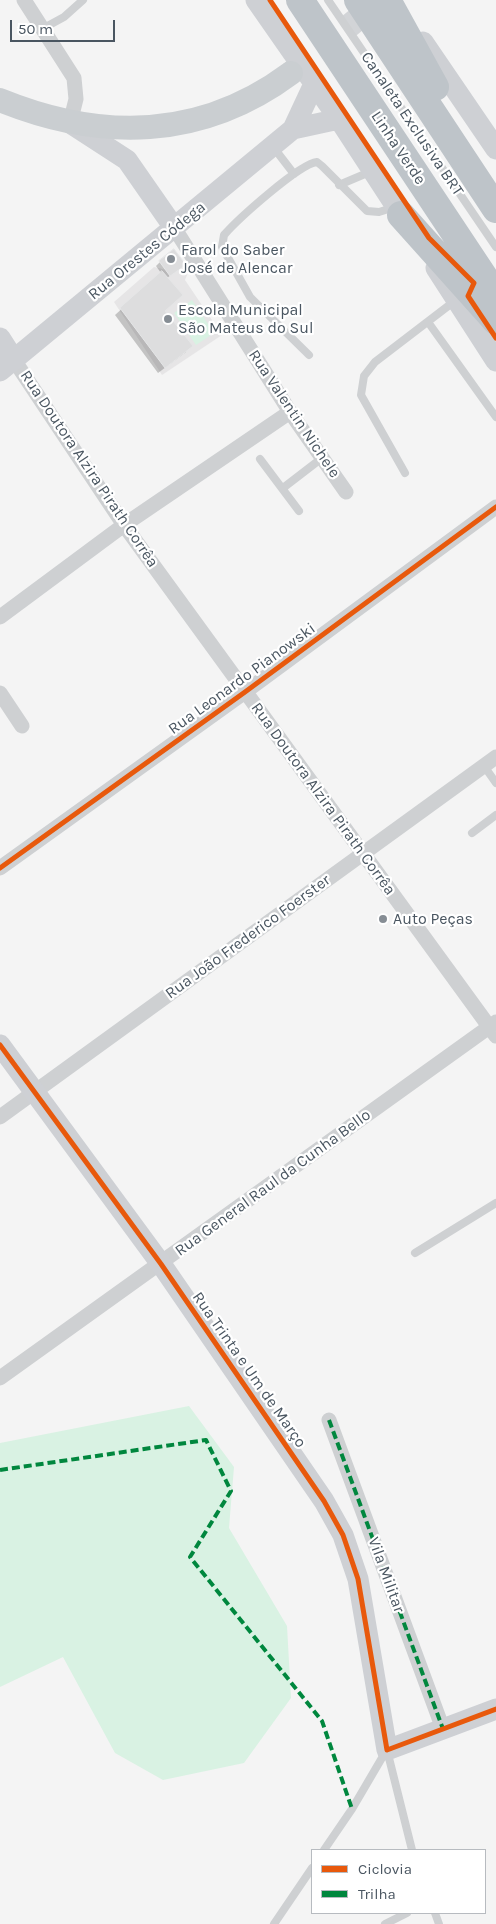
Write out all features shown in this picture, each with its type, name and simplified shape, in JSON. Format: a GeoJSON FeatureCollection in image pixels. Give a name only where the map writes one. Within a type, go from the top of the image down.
{"type":"FeatureCollection","features":[{"type":"Feature","properties":{"kind":"highway","name":"Linha Verde"},"geometry":{"type":"LineString","coordinates":[[300,0],[496,296]]}},
{"type":"Feature","properties":{"kind":"highway"},"geometry":{"type":"LineString","coordinates":[[358,0],[496,209]]}},
{"type":"Feature","properties":{"kind":"highway"},"geometry":{"type":"LineString","coordinates":[[387,0],[496,198]]}},
{"type":"Feature","properties":{"kind":"highway"},"geometry":{"type":"LineString","coordinates":[[398,211],[496,321]]}},
{"type":"Feature","properties":{"kind":"main road"},"geometry":{"type":"LineString","coordinates":[[256,0],[339,119],[496,360]]}},
{"type":"Feature","properties":{"kind":"main road"},"geometry":{"type":"LineString","coordinates":[[394,0],[496,149]]}},
{"type":"Feature","properties":{"kind":"main road"},"geometry":{"type":"LineString","coordinates":[[0,100],[46,117],[70,123],[139,128],[165,126],[221,112],[247,101],[291,73]]}},
{"type":"Feature","properties":{"kind":"main road","name":"Rua Orestes Códega"},"geometry":{"type":"LineString","coordinates":[[7,366],[293,129],[314,84]]}},
{"type":"Feature","properties":{"kind":"main road","name":"Rua Orestes Códega"},"geometry":{"type":"LineString","coordinates":[[293,129],[339,119]]}},
{"type":"Feature","properties":{"kind":"main road","name":"Rua Valentin Nichele"},"geometry":{"type":"LineString","coordinates":[[70,123],[127,160],[175,228]]}},
{"type":"Feature","properties":{"kind":"main road"},"geometry":{"type":"LineString","coordinates":[[127,160],[139,128]]}},
{"type":"Feature","properties":{"kind":"main road","name":"Rua Doutora Alzira Pirath Corrêa"},"geometry":{"type":"LineString","coordinates":[[0,338],[7,366]]}},
{"type":"Feature","properties":{"kind":"main road","name":"Rua Trinta e Um de Março"},"geometry":{"type":"LineString","coordinates":[[0,1045],[161,1264],[324,1501],[343,1535],[358,1579],[387,1750]]}},
{"type":"Feature","properties":{"kind":"main road"},"geometry":{"type":"LineString","coordinates":[[387,1750],[496,1709]]}},
{"type":"Feature","properties":{"kind":"street"},"geometry":{"type":"LineString","coordinates":[[24,0],[74,78],[76,99],[70,123]]}},
{"type":"Feature","properties":{"kind":"street","name":"Rua Valentin Nichele"},"geometry":{"type":"LineString","coordinates":[[175,228],[290,412],[346,492]]}},
{"type":"Feature","properties":{"kind":"street","name":"Rua Doutora Alzira Pirath Corrêa"},"geometry":{"type":"LineString","coordinates":[[7,366],[363,854],[494,1029]]}},
{"type":"Feature","properties":{"kind":"street"},"geometry":{"type":"LineString","coordinates":[[0,617],[124,525],[290,412]]}},
{"type":"Feature","properties":{"kind":"street","name":"Rua Leonardo Pianowski"},"geometry":{"type":"LineString","coordinates":[[0,868],[246,692],[496,507]]}},
{"type":"Feature","properties":{"kind":"street"},"geometry":{"type":"LineString","coordinates":[[0,693],[22,726]]}},
{"type":"Feature","properties":{"kind":"street","name":"Rua João Frederico Foerster"},"geometry":{"type":"LineString","coordinates":[[0,1117],[496,756]]}},
{"type":"Feature","properties":{"kind":"street","name":"Rua General Raul da Cunha Bello"},"geometry":{"type":"LineString","coordinates":[[0,1378],[494,1029]]}},
{"type":"Feature","properties":{"kind":"street","name":"Vila Militar"},"geometry":{"type":"LineString","coordinates":[[329,1420],[443,1729]]}},
{"type":"Feature","properties":{"kind":"lane"},"geometry":{"type":"LineString","coordinates":[[42,29],[64,17],[82,0]]}},
{"type":"Feature","properties":{"kind":"lane","name":"Canaleta Exclusiva BRT"},"geometry":{"type":"LineString","coordinates":[[328,0],[496,247]]}},
{"type":"Feature","properties":{"kind":"lane"},"geometry":{"type":"LineString","coordinates":[[272,146],[294,174]]}},
{"type":"Feature","properties":{"kind":"lane"},"geometry":{"type":"LineString","coordinates":[[309,354],[250,297],[222,247],[224,235],[294,174],[310,163],[317,162],[367,211],[398,211]]}},
{"type":"Feature","properties":{"kind":"lane"},"geometry":{"type":"LineString","coordinates":[[339,184],[372,171]]}},
{"type":"Feature","properties":{"kind":"lane"},"geometry":{"type":"LineString","coordinates":[[405,472],[360,395],[364,376],[375,362],[456,300]]}},
{"type":"Feature","properties":{"kind":"lane"},"geometry":{"type":"LineString","coordinates":[[428,322],[496,416]]}},
{"type":"Feature","properties":{"kind":"lane"},"geometry":{"type":"LineString","coordinates":[[283,488],[322,458]]}},
{"type":"Feature","properties":{"kind":"lane"},"geometry":{"type":"LineString","coordinates":[[260,459],[299,511]]}},
{"type":"Feature","properties":{"kind":"lane"},"geometry":{"type":"LineString","coordinates":[[484,766],[496,783]]}},
{"type":"Feature","properties":{"kind":"lane"},"geometry":{"type":"LineString","coordinates":[[472,833],[496,815]]}},
{"type":"Feature","properties":{"kind":"lane"},"geometry":{"type":"LineString","coordinates":[[415,1253],[496,1203]]}},
{"type":"Feature","properties":{"kind":"lane"},"geometry":{"type":"LineString","coordinates":[[325,1849],[352,1809],[387,1750]]}},
{"type":"Feature","properties":{"kind":"lane","name":"Rua Trinta e Um de Março"},"geometry":{"type":"LineString","coordinates":[[387,1750],[412,1849]]}},
{"type":"Feature","properties":{"kind":"lane"},"geometry":{"type":"LineString","coordinates":[[274,1924],[311,1869]]}},
{"type":"Feature","properties":{"kind":"lane"},"geometry":{"type":"LineString","coordinates":[[385,1924],[405,1914]]}},
{"type":"Feature","properties":{"kind":"shaded area","name":"Escola Municipal São Mateus do Sul"},"geometry":{"type":"Polygon","coordinates":[[[186,265],[189,270],[185,280],[222,335],[162,375],[114,302],[154,267],[171,271],[179,270],[186,265]]]}},
{"type":"Feature","properties":{"kind":"green space"},"geometry":{"type":"Polygon","coordinates":[[[192,300],[214,333],[196,345],[174,313],[192,300]]]}},
{"type":"Feature","properties":{"kind":"green space"},"geometry":{"type":"Polygon","coordinates":[[[189,1406],[234,1467],[229,1528],[287,1626],[291,1698],[244,1763],[163,1780],[115,1753],[63,1657],[0,1687],[0,1443],[189,1406]]]}},
{"type":"Feature","properties":{"kind":"building","name":"Farol do Saber José de Alencar"},"geometry":{"type":"Polygon","coordinates":[[[174,249],[186,265],[170,276],[159,261],[174,249]]]}},
{"type":"Feature","properties":{"kind":"building"},"geometry":{"type":"Polygon","coordinates":[[[162,271],[183,295],[165,311],[193,346],[165,368],[120,308],[162,271]]]}},
{"type":"Feature","properties":{"kind":"tunnel"},"geometry":{"type":"LineString","coordinates":[[291,73],[381,0]]}},
{"type":"Feature","properties":{"kind":"marked path"},"geometry":{"type":"LineString","coordinates":[[329,1420],[443,1729]]}},
{"type":"Feature","properties":{"kind":"marked path"},"geometry":{"type":"LineString","coordinates":[[0,1470],[206,1440],[231,1491],[190,1557],[322,1721],[352,1809]]}},
{"type":"Feature","properties":{"kind":"cycle path"},"geometry":{"type":"LineString","coordinates":[[270,0],[429,238],[474,283],[468,296],[496,338]]}},
{"type":"Feature","properties":{"kind":"cycle path"},"geometry":{"type":"LineString","coordinates":[[0,868],[245,692],[496,507]]}},
{"type":"Feature","properties":{"kind":"cycle path"},"geometry":{"type":"LineString","coordinates":[[0,1045],[161,1264],[324,1501],[343,1535],[358,1579],[387,1750],[496,1709]]}},
{"type":"Feature","properties":{"kind":"place","name":"Farol do Saber José de Alencar"},"geometry":{"type":"Point","coordinates":[171,259]}},
{"type":"Feature","properties":{"kind":"place","name":"Escola Municipal São Mateus do Sul"},"geometry":{"type":"Point","coordinates":[168,319]}},
{"type":"Feature","properties":{"kind":"place","name":"Auto Peças"},"geometry":{"type":"Point","coordinates":[383,919]}}]}
